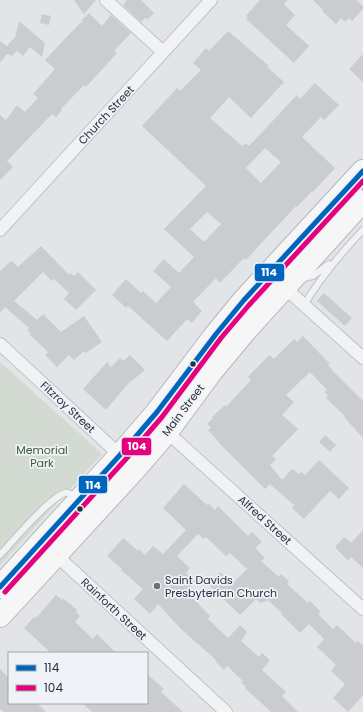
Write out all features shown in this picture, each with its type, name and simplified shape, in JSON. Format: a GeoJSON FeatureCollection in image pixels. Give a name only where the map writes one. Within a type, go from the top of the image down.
{"type":"FeatureCollection","features":[{"type":"Feature","properties":{"kind":"highway","name":"Main Street"},"geometry":{"type":"LineString","coordinates":[[0,616],[56,555],[128,462],[157,412],[216,334],[244,300],[363,171]]}},
{"type":"Feature","properties":{"kind":"highway","name":"Main Street"},"geometry":{"type":"LineString","coordinates":[[0,587],[82,498],[167,432],[212,371],[241,336],[363,201]]}},
{"type":"Feature","properties":{"kind":"street"},"geometry":{"type":"LineString","coordinates":[[106,0],[163,52]]}},
{"type":"Feature","properties":{"kind":"street","name":"Church Street"},"geometry":{"type":"LineString","coordinates":[[0,230],[211,0]]}},
{"type":"Feature","properties":{"kind":"street"},"geometry":{"type":"LineString","coordinates":[[287,284],[304,305],[363,358]]}},
{"type":"Feature","properties":{"kind":"street","name":"Fitzroy Street"},"geometry":{"type":"LineString","coordinates":[[0,344],[128,462]]}},
{"type":"Feature","properties":{"kind":"street","name":"Alfred Street"},"geometry":{"type":"LineString","coordinates":[[167,432],[363,609]]}},
{"type":"Feature","properties":{"kind":"street","name":"Rainforth Street"},"geometry":{"type":"LineString","coordinates":[[56,555],[226,712]]}},
{"type":"Feature","properties":{"kind":"lane"},"geometry":{"type":"LineString","coordinates":[[304,305],[321,278],[363,230]]}},
{"type":"Feature","properties":{"kind":"lane"},"geometry":{"type":"LineString","coordinates":[[287,284],[313,276],[337,258]]}},
{"type":"Feature","properties":{"kind":"lane"},"geometry":{"type":"LineString","coordinates":[[0,555],[36,516],[59,496],[68,493],[82,498]]}},
{"type":"Feature","properties":{"kind":"green space","name":"Memorial Park"},"geometry":{"type":"Polygon","coordinates":[[[0,362],[102,454],[0,565],[0,362]]]}},
{"type":"Feature","properties":{"kind":"building"},"geometry":{"type":"Polygon","coordinates":[[[74,0],[96,0],[84,14],[74,0]]]}},
{"type":"Feature","properties":{"kind":"building"},"geometry":{"type":"Polygon","coordinates":[[[127,0],[141,0],[154,13],[148,19],[145,18],[141,22],[123,5],[127,0]]]}},
{"type":"Feature","properties":{"kind":"building"},"geometry":{"type":"Polygon","coordinates":[[[260,0],[288,0],[284,4],[295,15],[286,25],[309,46],[294,63],[246,19],[248,17],[246,16],[260,0]]]}},
{"type":"Feature","properties":{"kind":"building"},"geometry":{"type":"Polygon","coordinates":[[[313,0],[356,0],[363,6],[363,9],[352,21],[349,18],[345,22],[341,18],[336,24],[313,0]]]}},
{"type":"Feature","properties":{"kind":"building"},"geometry":{"type":"Polygon","coordinates":[[[89,13],[102,26],[111,15],[131,33],[114,51],[117,53],[86,87],[84,85],[61,109],[62,110],[56,117],[52,114],[7,161],[13,167],[0,180],[0,115],[6,120],[17,105],[25,112],[38,98],[33,94],[55,69],[45,60],[80,23],[83,23],[81,21],[89,13]]]}},
{"type":"Feature","properties":{"kind":"building"},"geometry":{"type":"Polygon","coordinates":[[[42,14],[51,16],[49,25],[40,23],[42,14]]]}},
{"type":"Feature","properties":{"kind":"building"},"geometry":{"type":"Polygon","coordinates":[[[19,21],[45,43],[42,57],[30,47],[23,56],[17,51],[12,56],[7,54],[0,63],[0,41],[7,46],[15,37],[19,21]]]}},
{"type":"Feature","properties":{"kind":"building"},"geometry":{"type":"Polygon","coordinates":[[[228,31],[269,66],[267,67],[284,82],[251,118],[229,97],[210,118],[242,146],[246,143],[249,146],[297,95],[300,99],[315,83],[339,105],[324,120],[321,117],[302,137],[335,168],[313,192],[312,191],[297,207],[296,206],[246,260],[244,258],[220,283],[216,278],[193,302],[202,311],[192,323],[187,319],[167,341],[128,306],[126,308],[112,295],[126,279],[141,293],[143,291],[156,303],[171,287],[153,271],[164,259],[179,273],[194,257],[164,229],[206,186],[142,126],[177,88],[180,91],[201,70],[193,63],[206,48],[209,51],[228,31]],[[265,148],[246,168],[261,183],[281,162],[265,148]],[[207,212],[190,229],[204,242],[221,224],[207,212]]]}},
{"type":"Feature","properties":{"kind":"building"},"geometry":{"type":"Polygon","coordinates":[[[363,54],[363,82],[349,69],[363,54]]]}},
{"type":"Feature","properties":{"kind":"building"},"geometry":{"type":"Polygon","coordinates":[[[41,246],[69,275],[70,273],[74,276],[78,272],[96,290],[76,310],[64,299],[69,293],[54,279],[52,281],[43,272],[14,301],[37,320],[43,314],[61,332],[84,316],[102,342],[86,353],[84,351],[74,360],[69,355],[57,367],[45,355],[48,352],[30,335],[31,333],[27,330],[29,328],[5,307],[0,313],[0,271],[11,261],[18,267],[41,246]]]}},
{"type":"Feature","properties":{"kind":"building"},"geometry":{"type":"Polygon","coordinates":[[[324,293],[352,318],[345,326],[317,301],[324,293]]]}},
{"type":"Feature","properties":{"kind":"building"},"geometry":{"type":"Polygon","coordinates":[[[303,336],[330,364],[328,365],[333,371],[363,401],[363,438],[344,417],[345,416],[326,398],[328,396],[325,392],[327,390],[310,372],[286,395],[294,402],[282,415],[298,429],[272,456],[276,459],[270,465],[282,480],[292,469],[299,474],[301,472],[305,475],[319,460],[349,488],[339,499],[330,491],[304,519],[292,508],[294,505],[270,484],[265,489],[223,447],[208,430],[211,428],[207,424],[225,405],[226,407],[251,380],[248,377],[269,355],[274,359],[294,339],[297,342],[303,336]]]}},
{"type":"Feature","properties":{"kind":"building"},"geometry":{"type":"Polygon","coordinates":[[[130,355],[145,370],[128,384],[106,410],[83,389],[107,362],[111,367],[120,358],[123,361],[130,355]]]}},
{"type":"Feature","properties":{"kind":"building"},"geometry":{"type":"Polygon","coordinates":[[[325,435],[336,445],[330,452],[319,442],[325,435]]]}},
{"type":"Feature","properties":{"kind":"building"},"geometry":{"type":"Polygon","coordinates":[[[184,484],[207,505],[209,504],[215,510],[218,506],[248,536],[252,532],[262,542],[255,548],[265,558],[261,561],[279,577],[281,574],[289,581],[287,584],[308,603],[310,601],[321,612],[318,614],[333,629],[337,625],[356,643],[358,641],[363,645],[363,695],[348,712],[333,698],[345,684],[331,671],[336,665],[317,647],[324,639],[309,624],[300,633],[268,600],[260,603],[256,599],[240,615],[208,584],[220,572],[232,584],[247,569],[230,553],[226,556],[206,537],[204,539],[198,534],[177,556],[190,568],[186,573],[195,581],[186,591],[210,616],[208,619],[228,638],[240,625],[247,632],[241,641],[259,657],[262,653],[270,660],[262,670],[286,692],[282,696],[298,712],[271,712],[245,688],[246,687],[241,682],[243,681],[227,666],[224,670],[215,661],[216,660],[181,629],[158,604],[150,614],[134,599],[143,589],[107,556],[123,538],[145,555],[153,546],[163,554],[186,530],[163,508],[184,484]]]}},
{"type":"Feature","properties":{"kind":"building"},"geometry":{"type":"Polygon","coordinates":[[[363,530],[363,568],[351,557],[348,561],[335,547],[344,537],[351,543],[363,530]]]}},
{"type":"Feature","properties":{"kind":"building"},"geometry":{"type":"Polygon","coordinates":[[[56,595],[62,600],[63,598],[77,610],[76,612],[80,616],[75,622],[93,639],[97,634],[115,652],[50,652],[24,628],[34,617],[36,618],[56,595]]]}},
{"type":"Feature","properties":{"kind":"building"},"geometry":{"type":"Polygon","coordinates":[[[0,669],[8,677],[8,704],[38,704],[46,712],[4,712],[0,709],[0,669]]]}},
{"type":"Feature","properties":{"kind":"building"},"geometry":{"type":"Polygon","coordinates":[[[148,675],[164,689],[161,692],[183,712],[92,712],[83,704],[148,704],[148,675]]]}},
{"type":"Feature","properties":{"kind":"transit line","name":"114"},"geometry":{"type":"LineString","coordinates":[[0,587],[157,412],[216,334],[244,300],[363,171]]}},
{"type":"Feature","properties":{"kind":"transit line","name":"104"},"geometry":{"type":"LineString","coordinates":[[5,592],[162,417],[221,338],[249,305],[363,181]]}},
{"type":"Feature","properties":{"kind":"place","name":"Saint Davids Presbyterian Church"},"geometry":{"type":"Point","coordinates":[157,586]}}]}
